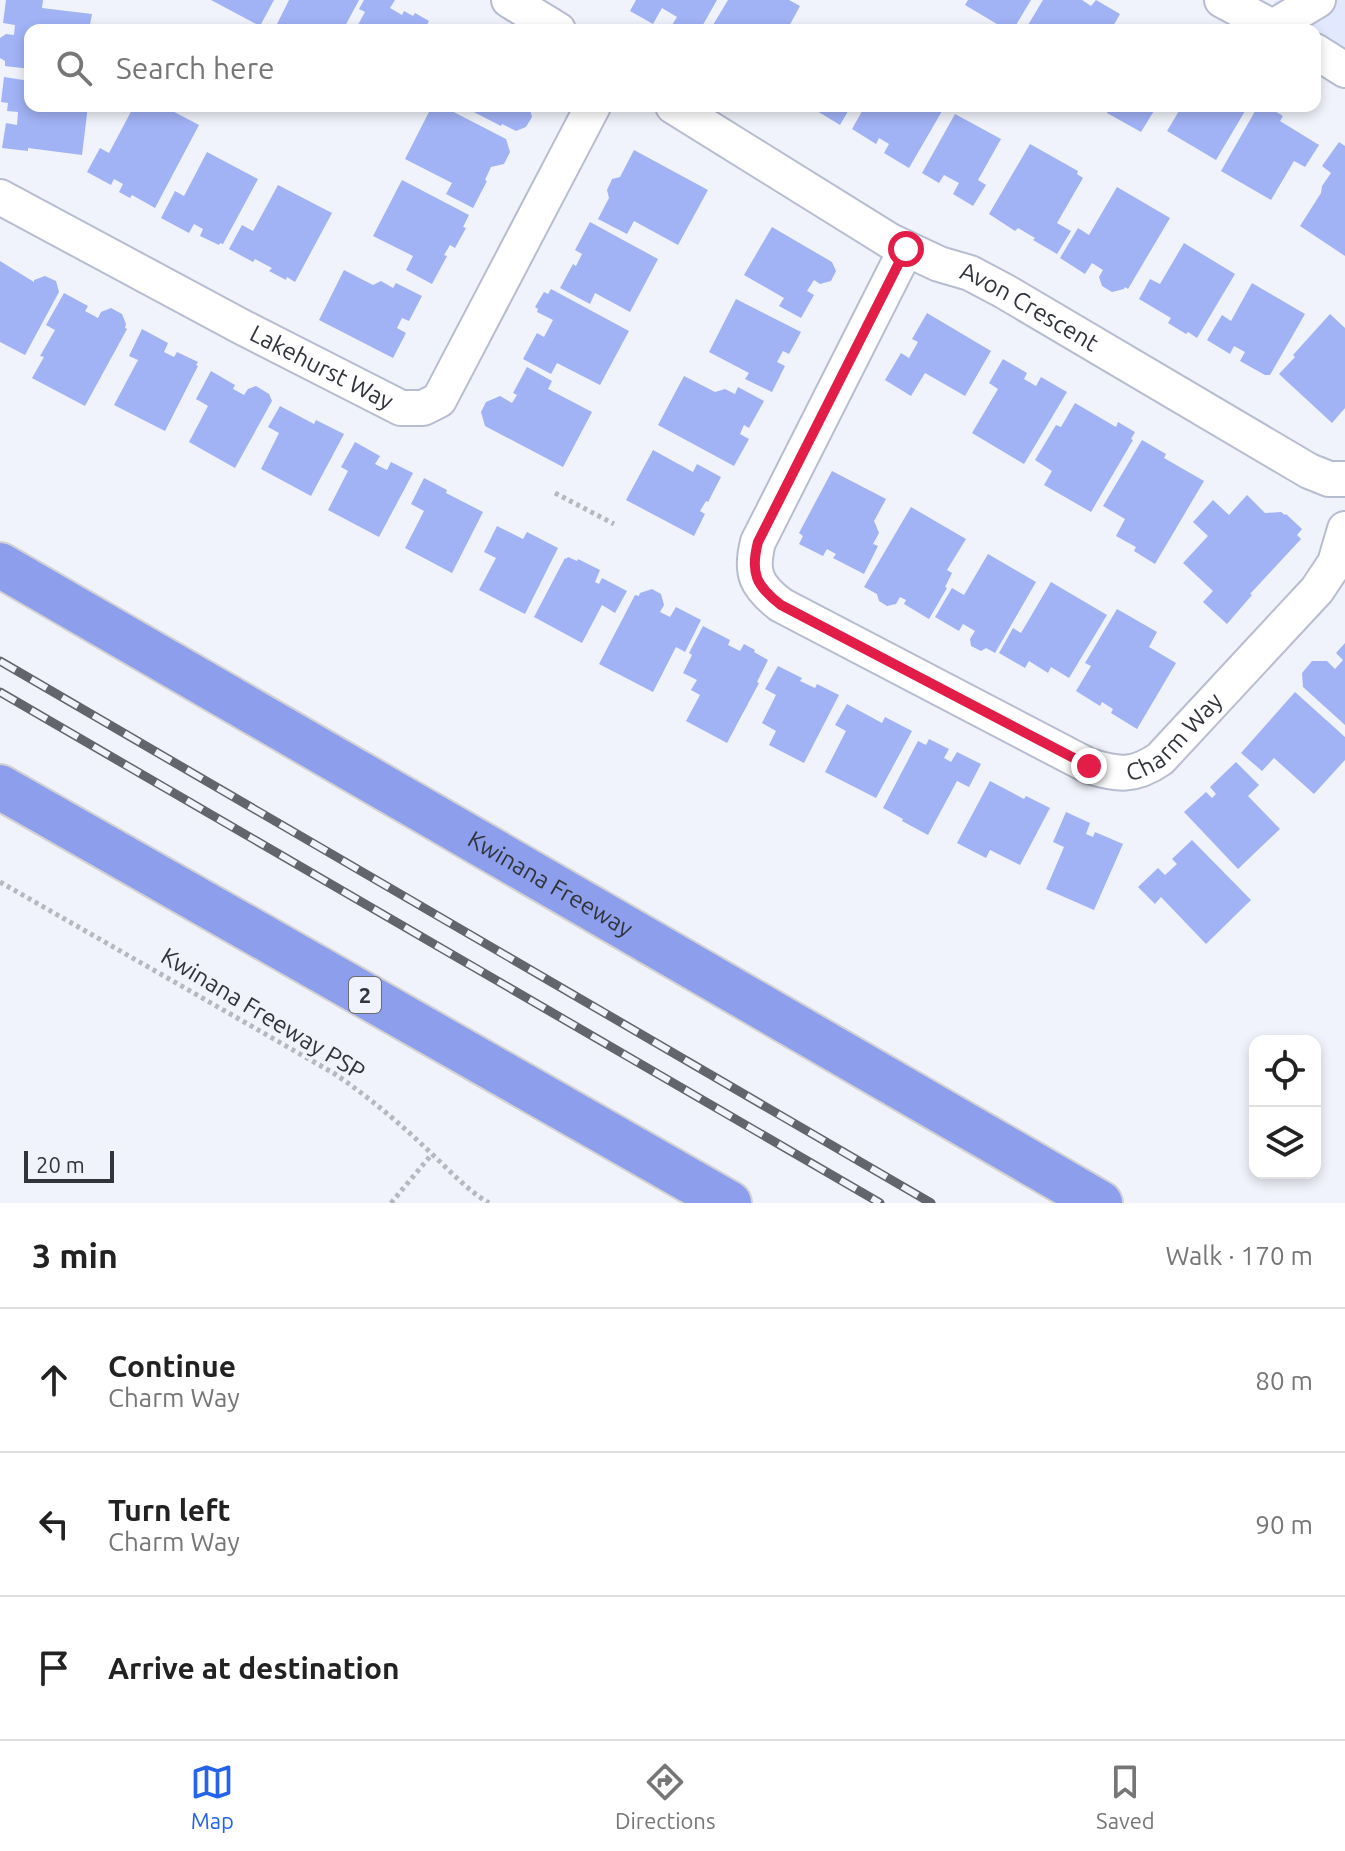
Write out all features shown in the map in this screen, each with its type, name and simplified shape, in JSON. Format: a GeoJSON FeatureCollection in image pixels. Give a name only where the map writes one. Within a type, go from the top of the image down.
{"type":"FeatureCollection","features":[{"type":"Feature","properties":{"kind":"highway","name":"Kwinana Freeway"},"geometry":{"type":"LineString","coordinates":[[0,565],[1100,1203]]}},
{"type":"Feature","properties":{"kind":"highway","name":"2"},"geometry":{"type":"LineString","coordinates":[[0,787],[729,1203]]}},
{"type":"Feature","properties":{"kind":"street"},"geometry":{"type":"LineString","coordinates":[[509,0],[548,24]]}},
{"type":"Feature","properties":{"kind":"street"},"geometry":{"type":"LineString","coordinates":[[1222,0],[1268,24]]}},
{"type":"Feature","properties":{"kind":"street"},"geometry":{"type":"LineString","coordinates":[[1282,24],[1318,0]]}},
{"type":"Feature","properties":{"kind":"street"},"geometry":{"type":"LineString","coordinates":[[1321,55],[1345,70]]}},
{"type":"Feature","properties":{"kind":"street","name":"Lakehurst Way"},"geometry":{"type":"LineString","coordinates":[[0,197],[401,408],[423,408],[439,400],[590,112]]}},
{"type":"Feature","properties":{"kind":"street","name":"Avon Crescent"},"geometry":{"type":"LineString","coordinates":[[683,112],[906,249],[939,264],[970,273],[1004,291],[1309,471],[1329,479],[1345,479]]}},
{"type":"Feature","properties":{"kind":"street","name":"Charm Way"},"geometry":{"type":"LineString","coordinates":[[906,249],[758,542],[755,573],[758,582],[781,605],[1089,766],[1109,772],[1137,772],[1160,759],[1317,590],[1335,563],[1345,529]]}},
{"type":"Feature","properties":{"kind":"path"},"geometry":{"type":"LineString","coordinates":[[555,493],[614,524]]}},
{"type":"Feature","properties":{"kind":"path","name":"Kwinana Freeway PSP"},"geometry":{"type":"LineString","coordinates":[[0,882],[335,1074],[378,1105],[452,1175],[489,1203]]}},
{"type":"Feature","properties":{"kind":"path"},"geometry":{"type":"LineString","coordinates":[[391,1203],[432,1154]]}},
{"type":"Feature","properties":{"kind":"shaded area"},"geometry":{"type":"Polygon","coordinates":[[[1345,0],[1345,55],[1321,41],[1321,24],[1296,24],[1273,2],[1345,0]]]}},
{"type":"Feature","properties":{"kind":"building"},"geometry":{"type":"Polygon","coordinates":[[[6,0],[43,0],[42,8],[92,14],[90,24],[24,24],[24,68],[5,66],[5,61],[0,58],[0,38],[6,34],[14,35],[15,25],[3,23],[6,0]]]}},
{"type":"Feature","properties":{"kind":"building"},"geometry":{"type":"Polygon","coordinates":[[[211,0],[274,0],[261,24],[211,0]]]}},
{"type":"Feature","properties":{"kind":"building"},"geometry":{"type":"Polygon","coordinates":[[[289,0],[359,0],[346,24],[277,24],[289,0]]]}},
{"type":"Feature","properties":{"kind":"building"},"geometry":{"type":"Polygon","coordinates":[[[364,0],[395,0],[390,8],[402,15],[404,11],[413,16],[415,13],[429,21],[427,24],[358,24],[365,12],[359,9],[364,0]]]}},
{"type":"Feature","properties":{"kind":"building"},"geometry":{"type":"Polygon","coordinates":[[[636,0],[717,0],[703,24],[673,24],[677,17],[662,8],[653,24],[630,11],[636,0]]]}},
{"type":"Feature","properties":{"kind":"building"},"geometry":{"type":"Polygon","coordinates":[[[728,0],[789,0],[800,6],[790,24],[714,24],[728,0]]]}},
{"type":"Feature","properties":{"kind":"building"},"geometry":{"type":"Polygon","coordinates":[[[968,0],[1031,0],[1017,24],[997,24],[965,5],[968,0]]]}},
{"type":"Feature","properties":{"kind":"building"},"geometry":{"type":"Polygon","coordinates":[[[1043,0],[1082,0],[1091,6],[1096,0],[1120,14],[1114,24],[1029,24],[1043,0]]]}},
{"type":"Feature","properties":{"kind":"building"},"geometry":{"type":"Polygon","coordinates":[[[4,77],[24,80],[24,112],[87,112],[82,155],[2,148],[6,123],[17,125],[18,112],[7,111],[8,103],[1,102],[4,77]]]}},
{"type":"Feature","properties":{"kind":"building"},"geometry":{"type":"Polygon","coordinates":[[[131,112],[174,112],[199,125],[155,208],[132,195],[130,198],[119,192],[123,184],[114,179],[111,185],[87,172],[100,148],[109,153],[131,112]]]}},
{"type":"Feature","properties":{"kind":"building"},"geometry":{"type":"Polygon","coordinates":[[[429,112],[454,112],[506,139],[510,152],[504,164],[491,167],[473,208],[446,194],[452,183],[405,159],[429,112]]]}},
{"type":"Feature","properties":{"kind":"building"},"geometry":{"type":"Polygon","coordinates":[[[474,112],[531,112],[532,117],[526,127],[516,131],[474,112]]]}},
{"type":"Feature","properties":{"kind":"building"},"geometry":{"type":"Polygon","coordinates":[[[819,112],[848,112],[840,125],[819,112]]]}},
{"type":"Feature","properties":{"kind":"building"},"geometry":{"type":"Polygon","coordinates":[[[862,112],[942,112],[909,168],[884,153],[889,144],[879,138],[876,144],[852,129],[862,112]]]}},
{"type":"Feature","properties":{"kind":"building"},"geometry":{"type":"Polygon","coordinates":[[[1108,112],[1153,112],[1141,132],[1108,112]]]}},
{"type":"Feature","properties":{"kind":"building"},"geometry":{"type":"Polygon","coordinates":[[[1178,112],[1244,112],[1216,160],[1167,131],[1178,112]]]}},
{"type":"Feature","properties":{"kind":"building"},"geometry":{"type":"Polygon","coordinates":[[[1255,112],[1276,112],[1283,116],[1280,121],[1319,145],[1305,167],[1294,161],[1271,200],[1221,171],[1255,112]]]}},
{"type":"Feature","properties":{"kind":"building"},"geometry":{"type":"Polygon","coordinates":[[[955,114],[1001,139],[978,180],[986,185],[973,206],[953,194],[959,183],[944,175],[939,183],[922,173],[955,114]]]}},
{"type":"Feature","properties":{"kind":"building"},"geometry":{"type":"Polygon","coordinates":[[[1339,142],[1345,146],[1345,256],[1300,226],[1331,173],[1322,166],[1339,142]]]}},
{"type":"Feature","properties":{"kind":"building"},"geometry":{"type":"Polygon","coordinates":[[[1030,144],[1078,171],[1077,174],[1083,178],[1057,223],[1071,231],[1057,254],[1018,228],[1015,231],[989,214],[1030,144]]]}},
{"type":"Feature","properties":{"kind":"building"},"geometry":{"type":"Polygon","coordinates":[[[634,150],[708,190],[678,245],[634,221],[627,234],[598,219],[609,198],[607,190],[612,179],[620,177],[634,150]]]}},
{"type":"Feature","properties":{"kind":"building"},"geometry":{"type":"Polygon","coordinates":[[[207,152],[258,179],[223,244],[219,245],[200,236],[203,229],[194,224],[189,233],[161,218],[175,191],[184,196],[207,152]]]}},
{"type":"Feature","properties":{"kind":"building"},"geometry":{"type":"Polygon","coordinates":[[[402,180],[469,215],[463,227],[466,228],[455,248],[450,245],[432,284],[406,270],[413,256],[373,236],[402,180]]]}},
{"type":"Feature","properties":{"kind":"building"},"geometry":{"type":"Polygon","coordinates":[[[278,185],[332,213],[295,282],[269,271],[272,268],[255,259],[253,262],[229,249],[242,225],[253,231],[278,185]]]}},
{"type":"Feature","properties":{"kind":"building"},"geometry":{"type":"Polygon","coordinates":[[[1117,187],[1170,218],[1128,289],[1125,287],[1112,292],[1102,286],[1099,277],[1103,270],[1092,263],[1085,274],[1060,258],[1078,228],[1089,235],[1117,187]]]}},
{"type":"Feature","properties":{"kind":"building"},"geometry":{"type":"Polygon","coordinates":[[[590,222],[658,259],[630,312],[595,293],[590,304],[560,288],[582,254],[575,250],[590,222]]]}},
{"type":"Feature","properties":{"kind":"building"},"geometry":{"type":"Polygon","coordinates":[[[772,227],[832,262],[836,271],[831,281],[820,284],[814,280],[807,291],[814,295],[801,318],[779,306],[784,298],[744,275],[772,227]]]}},
{"type":"Feature","properties":{"kind":"building"},"geometry":{"type":"Polygon","coordinates":[[[1184,243],[1235,274],[1197,338],[1168,323],[1171,318],[1139,299],[1150,279],[1160,284],[1184,243]]]}},
{"type":"Feature","properties":{"kind":"building"},"geometry":{"type":"Polygon","coordinates":[[[0,261],[34,282],[45,276],[56,281],[59,292],[25,355],[0,342],[0,261]]]}},
{"type":"Feature","properties":{"kind":"building"},"geometry":{"type":"Polygon","coordinates":[[[344,270],[373,285],[381,281],[393,288],[396,283],[422,296],[409,321],[402,318],[397,328],[406,333],[393,358],[319,320],[344,270]]]}},
{"type":"Feature","properties":{"kind":"building"},"geometry":{"type":"Polygon","coordinates":[[[1252,283],[1305,314],[1270,375],[1240,361],[1245,352],[1234,346],[1230,354],[1207,340],[1222,315],[1231,321],[1252,283]]]}},
{"type":"Feature","properties":{"kind":"building"},"geometry":{"type":"Polygon","coordinates":[[[551,289],[629,331],[600,385],[557,363],[551,374],[523,359],[537,333],[544,337],[553,320],[537,312],[535,307],[544,292],[548,294],[551,289]]]}},
{"type":"Feature","properties":{"kind":"building"},"geometry":{"type":"Polygon","coordinates":[[[64,293],[88,306],[85,311],[98,318],[101,312],[111,308],[122,314],[127,329],[85,406],[32,378],[55,330],[46,325],[64,293]]]}},
{"type":"Feature","properties":{"kind":"building"},"geometry":{"type":"Polygon","coordinates":[[[736,299],[801,332],[789,354],[783,351],[777,362],[785,366],[772,392],[745,379],[749,373],[709,352],[736,299]]]}},
{"type":"Feature","properties":{"kind":"building"},"geometry":{"type":"Polygon","coordinates":[[[927,313],[991,351],[965,396],[925,373],[911,396],[885,380],[901,353],[909,358],[918,342],[912,339],[927,313]]]}},
{"type":"Feature","properties":{"kind":"building"},"geometry":{"type":"Polygon","coordinates":[[[1330,314],[1345,328],[1345,408],[1332,423],[1279,374],[1330,314]]]}},
{"type":"Feature","properties":{"kind":"building"},"geometry":{"type":"Polygon","coordinates":[[[142,329],[168,343],[164,352],[174,357],[177,352],[198,362],[165,431],[114,405],[138,360],[129,356],[142,329]]]}},
{"type":"Feature","properties":{"kind":"building"},"geometry":{"type":"Polygon","coordinates":[[[1003,359],[1027,373],[1024,379],[1036,386],[1041,377],[1067,392],[1024,464],[972,433],[998,389],[989,383],[1003,359]]]}},
{"type":"Feature","properties":{"kind":"building"},"geometry":{"type":"Polygon","coordinates":[[[527,367],[552,381],[548,389],[592,412],[563,467],[485,426],[481,412],[486,402],[500,396],[512,403],[517,395],[513,393],[527,367]]]}},
{"type":"Feature","properties":{"kind":"building"},"geometry":{"type":"Polygon","coordinates":[[[211,371],[235,385],[233,389],[244,395],[256,386],[269,394],[272,401],[235,468],[189,442],[208,406],[196,399],[211,371]]]}},
{"type":"Feature","properties":{"kind":"building"},"geometry":{"type":"Polygon","coordinates":[[[684,376],[715,392],[725,389],[735,394],[738,387],[764,401],[749,428],[744,425],[740,434],[749,439],[734,466],[658,425],[684,376]]]}},
{"type":"Feature","properties":{"kind":"building"},"geometry":{"type":"Polygon","coordinates":[[[1075,403],[1116,427],[1118,422],[1135,432],[1091,512],[1044,485],[1052,471],[1035,460],[1056,425],[1061,427],[1075,403]]]}},
{"type":"Feature","properties":{"kind":"building"},"geometry":{"type":"Polygon","coordinates":[[[280,406],[314,424],[316,420],[344,434],[311,496],[261,469],[279,433],[268,427],[280,406]]]}},
{"type":"Feature","properties":{"kind":"building"},"geometry":{"type":"Polygon","coordinates":[[[1142,440],[1166,454],[1164,458],[1204,481],[1155,564],[1134,551],[1136,547],[1116,536],[1125,519],[1103,506],[1142,440]]]}},
{"type":"Feature","properties":{"kind":"building"},"geometry":{"type":"Polygon","coordinates":[[[355,442],[380,456],[375,464],[387,470],[391,462],[413,473],[379,537],[328,510],[348,471],[341,467],[355,442]]]}},
{"type":"Feature","properties":{"kind":"building"},"geometry":{"type":"Polygon","coordinates":[[[653,450],[693,472],[697,464],[721,477],[700,511],[705,514],[694,536],[626,500],[653,450]]]}},
{"type":"Feature","properties":{"kind":"building"},"geometry":{"type":"Polygon","coordinates":[[[832,471],[886,499],[874,521],[879,533],[873,544],[878,546],[864,574],[833,558],[836,554],[827,549],[823,556],[799,544],[803,536],[799,533],[832,471]]]}},
{"type":"Feature","properties":{"kind":"building"},"geometry":{"type":"Polygon","coordinates":[[[424,478],[483,512],[452,573],[405,548],[424,511],[411,504],[424,478]]]}},
{"type":"Feature","properties":{"kind":"building"},"geometry":{"type":"Polygon","coordinates":[[[1247,495],[1265,513],[1286,514],[1302,529],[1297,535],[1301,539],[1227,624],[1203,602],[1213,591],[1183,563],[1208,536],[1193,522],[1213,500],[1229,515],[1247,495]]]}},
{"type":"Feature","properties":{"kind":"building"},"geometry":{"type":"Polygon","coordinates":[[[911,507],[966,539],[947,570],[952,573],[947,588],[929,619],[904,604],[906,600],[900,597],[896,604],[887,606],[879,601],[877,594],[864,587],[911,507]]]}},
{"type":"Feature","properties":{"kind":"building"},"geometry":{"type":"Polygon","coordinates":[[[497,526],[523,539],[527,532],[558,548],[525,614],[479,590],[496,558],[484,552],[497,526]]]}},
{"type":"Feature","properties":{"kind":"building"},"geometry":{"type":"Polygon","coordinates":[[[988,554],[1036,582],[995,653],[971,646],[970,639],[975,631],[963,624],[959,631],[935,617],[952,588],[964,595],[988,554]]]}},
{"type":"Feature","properties":{"kind":"building"},"geometry":{"type":"Polygon","coordinates":[[[568,557],[600,570],[595,582],[599,584],[602,578],[627,591],[615,613],[602,605],[582,643],[534,617],[568,557]]]}},
{"type":"Feature","properties":{"kind":"building"},"geometry":{"type":"Polygon","coordinates":[[[1051,582],[1107,615],[1069,678],[1051,667],[1048,673],[1029,661],[1025,668],[999,653],[1013,628],[1021,633],[1051,582]]]}},
{"type":"Feature","properties":{"kind":"building"},"geometry":{"type":"Polygon","coordinates":[[[652,589],[661,594],[664,605],[660,612],[670,617],[676,607],[701,620],[685,652],[676,647],[653,692],[599,664],[635,595],[652,589]]]}},
{"type":"Feature","properties":{"kind":"building"},"geometry":{"type":"Polygon","coordinates":[[[1117,609],[1157,632],[1149,647],[1176,663],[1137,729],[1111,713],[1113,709],[1102,702],[1100,706],[1076,691],[1091,666],[1085,663],[1117,609]]]}},
{"type":"Feature","properties":{"kind":"building"},"geometry":{"type":"Polygon","coordinates":[[[703,626],[730,640],[728,645],[740,651],[744,644],[768,660],[727,743],[686,721],[700,695],[691,690],[697,680],[683,673],[703,626]]]}},
{"type":"Feature","properties":{"kind":"building"},"geometry":{"type":"Polygon","coordinates":[[[1345,643],[1345,725],[1303,687],[1302,673],[1312,661],[1327,661],[1335,669],[1343,660],[1336,653],[1345,643]]]}},
{"type":"Feature","properties":{"kind":"building"},"geometry":{"type":"Polygon","coordinates":[[[778,666],[802,678],[800,681],[815,688],[817,684],[839,695],[804,763],[769,745],[776,731],[762,723],[776,695],[765,689],[778,666]]]}},
{"type":"Feature","properties":{"kind":"building"},"geometry":{"type":"Polygon","coordinates":[[[1295,692],[1345,737],[1345,760],[1314,794],[1274,758],[1262,771],[1241,753],[1295,692]]]}},
{"type":"Feature","properties":{"kind":"building"},"geometry":{"type":"Polygon","coordinates":[[[847,704],[882,723],[885,717],[912,731],[876,798],[825,772],[846,731],[835,725],[847,704]]]}},
{"type":"Feature","properties":{"kind":"building"},"geometry":{"type":"Polygon","coordinates":[[[929,739],[949,749],[944,758],[951,762],[957,752],[981,764],[969,787],[957,781],[928,835],[883,808],[918,741],[926,745],[929,739]]]}},
{"type":"Feature","properties":{"kind":"building"},"geometry":{"type":"Polygon","coordinates":[[[1236,762],[1259,785],[1248,796],[1280,829],[1238,869],[1184,812],[1206,792],[1212,798],[1216,794],[1210,787],[1236,762]]]}},
{"type":"Feature","properties":{"kind":"building"},"geometry":{"type":"Polygon","coordinates":[[[990,781],[1024,799],[1026,796],[1050,808],[1020,865],[990,850],[986,858],[957,843],[990,781]]]}},
{"type":"Feature","properties":{"kind":"building"},"geometry":{"type":"Polygon","coordinates":[[[1066,812],[1090,823],[1086,834],[1093,837],[1095,832],[1123,844],[1094,910],[1046,889],[1064,847],[1053,842],[1066,812]]]}},
{"type":"Feature","properties":{"kind":"building"},"geometry":{"type":"Polygon","coordinates":[[[1192,840],[1251,900],[1206,944],[1161,897],[1155,904],[1138,887],[1158,868],[1165,875],[1177,864],[1172,859],[1192,840]]]}},
{"type":"Feature","properties":{"kind":"railway"},"geometry":{"type":"LineString","coordinates":[[0,661],[931,1203]]}},
{"type":"Feature","properties":{"kind":"railway"},"geometry":{"type":"LineString","coordinates":[[0,692],[880,1203]]}},
{"type":"Feature","properties":{"kind":"route"},"geometry":{"type":"LineString","coordinates":[[906,249],[758,542],[755,556],[758,582],[781,605],[1089,766]]}}]}
